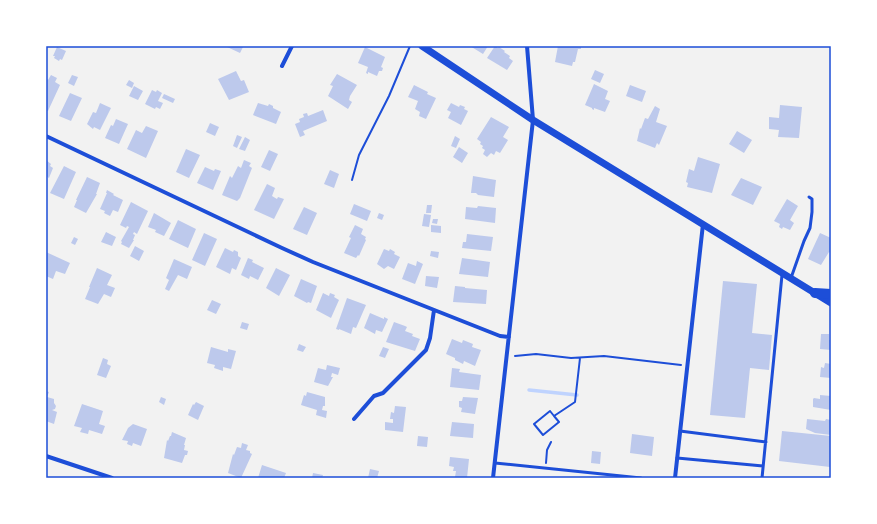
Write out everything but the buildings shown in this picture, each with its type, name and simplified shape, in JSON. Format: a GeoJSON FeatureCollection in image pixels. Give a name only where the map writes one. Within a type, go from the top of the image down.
{"type":"FeatureCollection","features":[{"type":"Feature","properties":{"kind":"main road"},"geometry":{"type":"LineString","coordinates":[[815,293],[831,294]]}},
{"type":"Feature","properties":{"kind":"street"},"geometry":{"type":"LineString","coordinates":[[282,66],[292,46]]}},
{"type":"Feature","properties":{"kind":"street"},"geometry":{"type":"LineString","coordinates":[[422,46],[533,120],[831,303]]}},
{"type":"Feature","properties":{"kind":"street"},"geometry":{"type":"LineString","coordinates":[[493,478],[533,120],[526,46]]}},
{"type":"Feature","properties":{"kind":"street"},"geometry":{"type":"LineString","coordinates":[[46,136],[282,248],[500,336],[509,337]]}},
{"type":"Feature","properties":{"kind":"street"},"geometry":{"type":"LineString","coordinates":[[675,478],[703,224]]}},
{"type":"Feature","properties":{"kind":"street"},"geometry":{"type":"LineString","coordinates":[[354,419],[374,396],[383,393],[426,350],[430,338],[434,310]]}},
{"type":"Feature","properties":{"kind":"street"},"geometry":{"type":"LineString","coordinates":[[46,456],[112,478]]}},
{"type":"Feature","properties":{"kind":"lane"},"geometry":{"type":"LineString","coordinates":[[791,278],[810,228],[812,199],[809,197]]}},
{"type":"Feature","properties":{"kind":"lane"},"geometry":{"type":"LineString","coordinates":[[762,478],[783,273]]}},
{"type":"Feature","properties":{"kind":"lane"},"geometry":{"type":"LineString","coordinates":[[680,431],[766,442]]}},
{"type":"Feature","properties":{"kind":"lane"},"geometry":{"type":"LineString","coordinates":[[677,458],[763,466]]}},
{"type":"Feature","properties":{"kind":"lane"},"geometry":{"type":"LineString","coordinates":[[495,463],[641,478]]}},
{"type":"Feature","properties":{"kind":"path"},"geometry":{"type":"LineString","coordinates":[[352,180],[359,155],[389,96],[410,46]]}},
{"type":"Feature","properties":{"kind":"path"},"geometry":{"type":"LineString","coordinates":[[515,356],[536,354],[580,358],[604,356],[687,365]]}},
{"type":"Feature","properties":{"kind":"path"},"geometry":{"type":"LineString","coordinates":[[554,416],[575,402],[580,358]]}},
{"type":"Feature","properties":{"kind":"path"},"geometry":{"type":"LineString","coordinates":[[550,411],[554,416],[559,422],[543,435],[534,424],[550,411]]}},
{"type":"Feature","properties":{"kind":"path"},"geometry":{"type":"LineString","coordinates":[[545,468],[547,450],[551,442]]}},
{"type":"Feature","properties":{"kind":"waterway"},"geometry":{"type":"LineString","coordinates":[[529,390],[577,395]]}}]}
